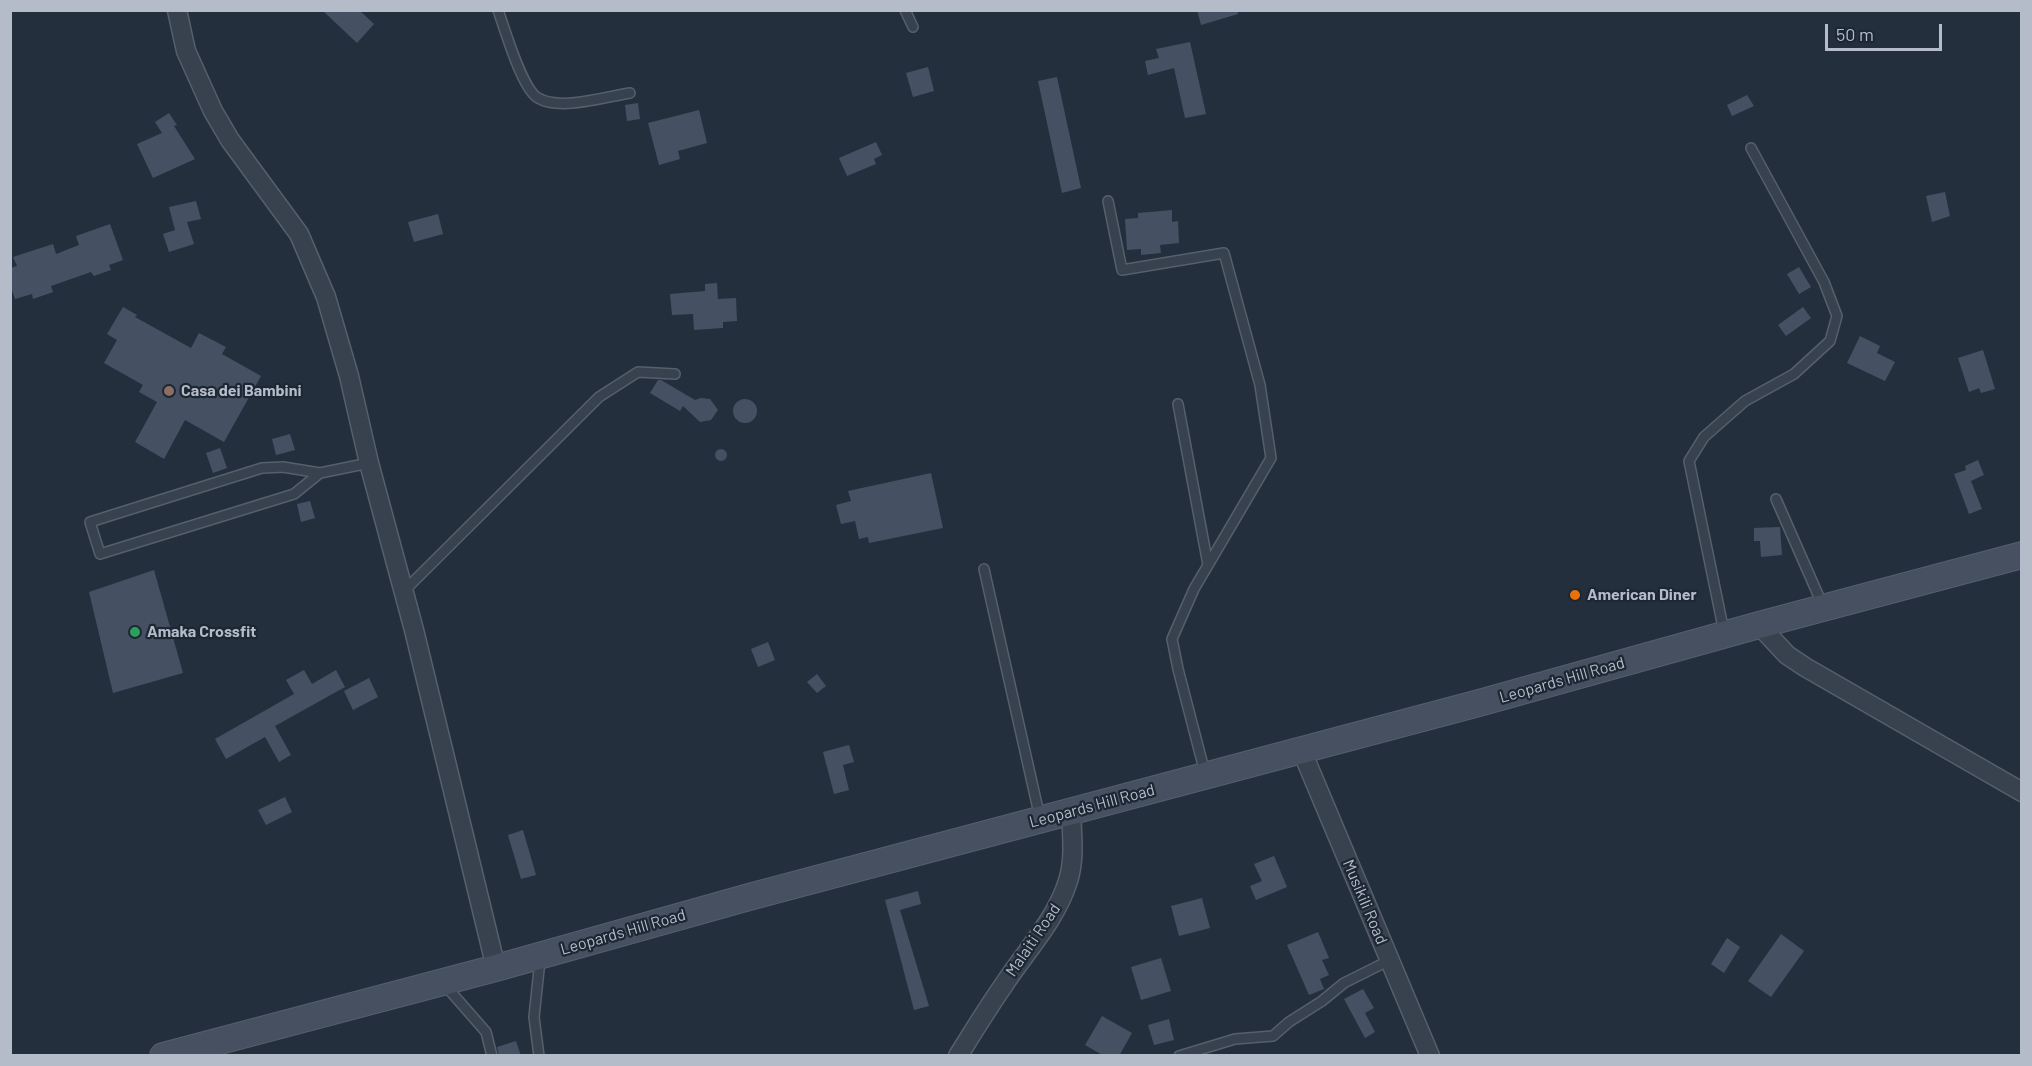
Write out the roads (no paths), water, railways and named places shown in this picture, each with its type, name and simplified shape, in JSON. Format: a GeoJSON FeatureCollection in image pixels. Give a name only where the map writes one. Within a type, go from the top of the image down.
{"type":"FeatureCollection","features":[{"type":"Feature","properties":{"kind":"main road","name":"Leopards Hill Road"},"geometry":{"type":"LineString","coordinates":[[163,1056],[200,1051],[749,897],[1479,703],[2022,555]]}},
{"type":"Feature","properties":{"kind":"street"},"geometry":{"type":"LineString","coordinates":[[177,10],[186,51],[213,111],[230,140],[299,234],[326,297],[349,376],[369,463],[404,592],[496,968]]}},
{"type":"Feature","properties":{"kind":"street"},"geometry":{"type":"LineString","coordinates":[[1759,625],[1787,655],[1804,667],[2022,792]]}},
{"type":"Feature","properties":{"kind":"street","name":"Musikili Road"},"geometry":{"type":"LineString","coordinates":[[1301,749],[1430,1056]]}},
{"type":"Feature","properties":{"kind":"street","name":"Malaiti Road"},"geometry":{"type":"LineString","coordinates":[[958,1056],[1058,905],[1072,862],[1071,812]]}},
{"type":"Feature","properties":{"kind":"lane"},"geometry":{"type":"LineString","coordinates":[[498,10],[528,88],[540,99],[561,103],[630,93]]}},
{"type":"Feature","properties":{"kind":"lane"},"geometry":{"type":"LineString","coordinates":[[905,10],[913,27]]}},
{"type":"Feature","properties":{"kind":"lane"},"geometry":{"type":"LineString","coordinates":[[1725,635],[1689,461],[1704,437],[1745,401],[1794,374],[1830,341],[1837,316],[1824,282],[1751,148]]}},
{"type":"Feature","properties":{"kind":"lane"},"geometry":{"type":"LineString","coordinates":[[1108,201],[1122,270],[1224,253],[1260,385],[1271,458],[1194,589],[1172,639],[1206,775]]}},
{"type":"Feature","properties":{"kind":"lane"},"geometry":{"type":"LineString","coordinates":[[404,592],[599,397],[638,372],[675,374]]}},
{"type":"Feature","properties":{"kind":"lane"},"geometry":{"type":"LineString","coordinates":[[1178,404],[1208,565]]}},
{"type":"Feature","properties":{"kind":"lane"},"geometry":{"type":"LineString","coordinates":[[320,473],[294,494],[100,554],[90,522],[262,468],[283,467],[320,473],[369,463]]}},
{"type":"Feature","properties":{"kind":"lane"},"geometry":{"type":"LineString","coordinates":[[1776,499],[1824,608]]}},
{"type":"Feature","properties":{"kind":"lane"},"geometry":{"type":"LineString","coordinates":[[984,569],[1040,820]]}},
{"type":"Feature","properties":{"kind":"lane"},"geometry":{"type":"LineString","coordinates":[[539,1056],[534,1017],[541,955]]}},
{"type":"Feature","properties":{"kind":"lane"},"geometry":{"type":"LineString","coordinates":[[1179,1056],[1235,1039],[1273,1036],[1289,1022],[1322,1002],[1344,983],[1390,960]]}},
{"type":"Feature","properties":{"kind":"lane"},"geometry":{"type":"LineString","coordinates":[[442,982],[486,1032],[492,1056]]}},
{"type":"Feature","properties":{"kind":"place","name":"Casa dei Bambini"},"geometry":{"type":"Point","coordinates":[169,391]}},
{"type":"Feature","properties":{"kind":"place","name":"American Diner"},"geometry":{"type":"Point","coordinates":[1575,595]}},
{"type":"Feature","properties":{"kind":"place","name":"Amaka Crossfit"},"geometry":{"type":"Point","coordinates":[135,632]}}]}
